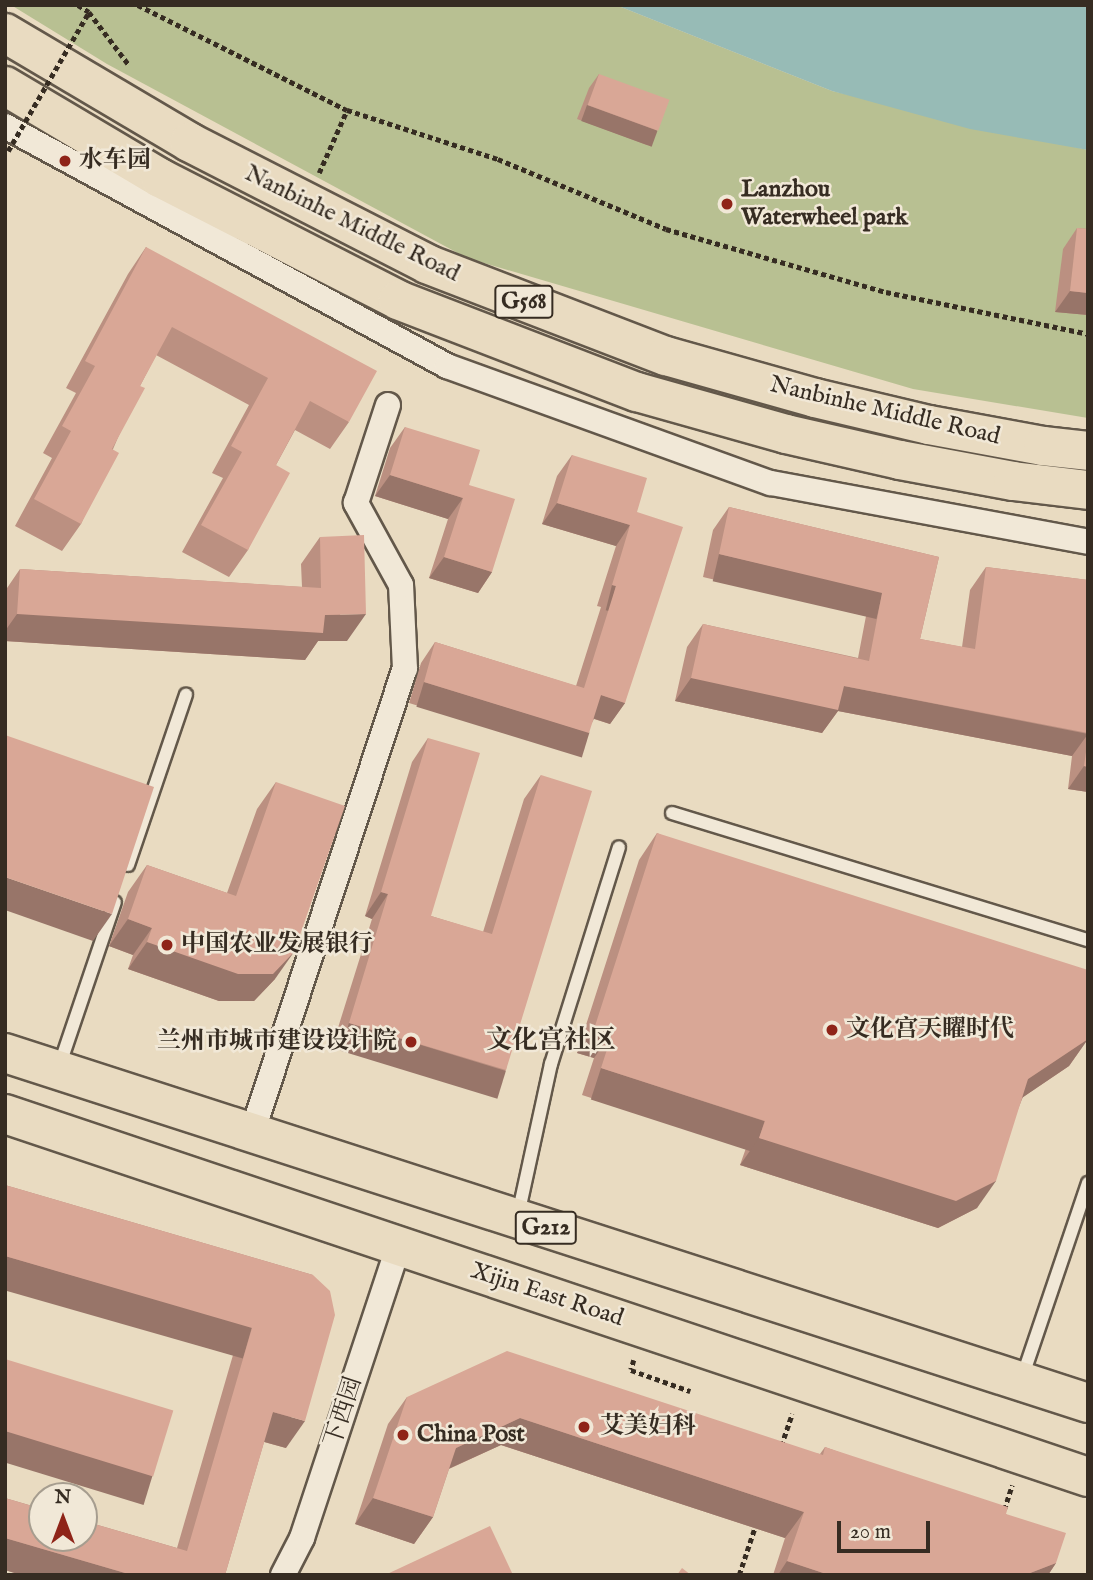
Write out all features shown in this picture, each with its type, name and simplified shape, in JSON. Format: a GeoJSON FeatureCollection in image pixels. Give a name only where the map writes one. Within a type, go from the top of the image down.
{"type":"FeatureCollection","features":[{"type":"Feature","properties":{"kind":"main road","name":"Nanbinhe Middle Road"},"geometry":{"type":"LineString","coordinates":[[5,33],[189,142],[426,264],[666,356],[815,398],[929,425],[1042,446],[1088,451]]}},
{"type":"Feature","properties":{"kind":"main road","name":"Nanbinhe Middle Road"},"geometry":{"type":"LineString","coordinates":[[5,86],[160,178],[398,300],[637,392],[786,434],[900,460],[1013,481],[1088,490]]}},
{"type":"Feature","properties":{"kind":"main road","name":"G212"},"geometry":{"type":"LineString","coordinates":[[5,1053],[1088,1403]]}},
{"type":"Feature","properties":{"kind":"main road","name":"Xijin East Road"},"geometry":{"type":"LineString","coordinates":[[5,1114],[1088,1477]]}},
{"type":"Feature","properties":{"kind":"street"},"geometry":{"type":"LineString","coordinates":[[5,126],[447,366],[771,484],[1088,542]]}},
{"type":"Feature","properties":{"kind":"street"},"geometry":{"type":"LineString","coordinates":[[253,1133],[405,669],[401,584],[356,503],[388,405]]}},
{"type":"Feature","properties":{"kind":"street","name":"下西园"},"geometry":{"type":"LineString","coordinates":[[283,1575],[302,1538],[398,1247]]}},
{"type":"Feature","properties":{"kind":"lane"},"geometry":{"type":"LineString","coordinates":[[124,876],[186,695]]}},
{"type":"Feature","properties":{"kind":"lane"},"geometry":{"type":"LineString","coordinates":[[672,813],[1088,940]]}},
{"type":"Feature","properties":{"kind":"lane"},"geometry":{"type":"LineString","coordinates":[[517,1219],[551,1064],[619,847]]}},
{"type":"Feature","properties":{"kind":"lane"},"geometry":{"type":"LineString","coordinates":[[58,1070],[120,889]]}},
{"type":"Feature","properties":{"kind":"lane"},"geometry":{"type":"LineString","coordinates":[[1021,1381],[1088,1183]]}},
{"type":"Feature","properties":{"kind":"path"},"geometry":{"type":"LineString","coordinates":[[138,5],[347,110],[498,159],[666,229],[886,292],[1088,334]]}},
{"type":"Feature","properties":{"kind":"path"},"geometry":{"type":"LineString","coordinates":[[8,151],[89,12]]}},
{"type":"Feature","properties":{"kind":"path"},"geometry":{"type":"LineString","coordinates":[[305,202],[347,110]]}},
{"type":"Feature","properties":{"kind":"path"},"geometry":{"type":"LineString","coordinates":[[631,1370],[690,1391]]}},
{"type":"Feature","properties":{"kind":"path"},"geometry":{"type":"LineString","coordinates":[[777,1458],[803,1380]]}},
{"type":"Feature","properties":{"kind":"path"},"geometry":{"type":"LineString","coordinates":[[1002,1515],[1022,1455]]}},
{"type":"Feature","properties":{"kind":"path"},"geometry":{"type":"LineString","coordinates":[[739,1575],[756,1523]]}},
{"type":"Feature","properties":{"kind":"green space","name":"Lanzhou Waterwheel park"},"geometry":{"type":"Polygon","coordinates":[[[11,5],[616,5],[832,91],[1088,150],[1088,418],[913,389],[467,258],[107,64],[11,5]]]}},
{"type":"Feature","properties":{"kind":"water"},"geometry":{"type":"Polygon","coordinates":[[[616,5],[1088,5],[1088,150],[970,129],[832,91],[616,5]]]}},
{"type":"Feature","properties":{"kind":"building"},"geometry":{"type":"Polygon","coordinates":[[[599,74],[669,100],[658,131],[588,105],[599,74]]]}},
{"type":"Feature","properties":{"kind":"building"},"geometry":{"type":"Polygon","coordinates":[[[1077,228],[1088,229],[1088,293],[1070,291],[1077,228]]]}},
{"type":"Feature","properties":{"kind":"building"},"geometry":{"type":"Polygon","coordinates":[[[146,247],[377,371],[349,422],[310,401],[276,465],[290,473],[248,550],[201,525],[242,452],[231,446],[268,378],[172,327],[140,386],[145,388],[112,449],[119,453],[81,524],[34,499],[71,431],[62,426],[95,366],[85,361],[146,247]]]}},
{"type":"Feature","properties":{"kind":"building"},"geometry":{"type":"Polygon","coordinates":[[[405,427],[480,450],[469,485],[515,499],[492,572],[444,557],[463,498],[390,475],[405,427]]]}},
{"type":"Feature","properties":{"kind":"building"},"geometry":{"type":"Polygon","coordinates":[[[572,455],[647,478],[637,512],[683,527],[625,703],[601,695],[589,733],[424,682],[435,642],[584,688],[616,586],[612,585],[630,525],[557,503],[572,455]]]}},
{"type":"Feature","properties":{"kind":"building"},"geometry":{"type":"Polygon","coordinates":[[[729,507],[939,557],[920,639],[975,649],[986,567],[1088,580],[1088,733],[844,686],[838,710],[691,678],[703,624],[869,661],[882,593],[719,554],[729,507]]]}},
{"type":"Feature","properties":{"kind":"building"},"geometry":{"type":"Polygon","coordinates":[[[364,535],[366,614],[325,615],[323,633],[17,614],[20,569],[321,588],[320,537],[364,535]]]}},
{"type":"Feature","properties":{"kind":"building"},"geometry":{"type":"Polygon","coordinates":[[[5,735],[154,787],[112,914],[5,877],[5,735]]]}},
{"type":"Feature","properties":{"kind":"building"},"geometry":{"type":"Polygon","coordinates":[[[428,738],[480,753],[431,916],[492,934],[541,775],[592,791],[506,1070],[349,1023],[388,894],[381,892],[428,738]]]}},
{"type":"Feature","properties":{"kind":"building"},"geometry":{"type":"Polygon","coordinates":[[[1088,738],[1088,767],[1084,766],[1088,738]]]}},
{"type":"Feature","properties":{"kind":"building"},"geometry":{"type":"Polygon","coordinates":[[[276,782],[345,806],[294,952],[273,974],[238,974],[147,942],[152,928],[128,919],[147,865],[236,896],[276,782]]]}},
{"type":"Feature","properties":{"kind":"building","name":"文化宫天矅时代"},"geometry":{"type":"Polygon","coordinates":[[[657,833],[1088,970],[1088,1039],[1028,1079],[996,1181],[956,1201],[759,1138],[765,1121],[601,1068],[613,1031],[595,1026],[657,833]]]}},
{"type":"Feature","properties":{"kind":"building"},"geometry":{"type":"Polygon","coordinates":[[[5,1185],[313,1275],[330,1291],[335,1315],[305,1421],[273,1412],[225,1575],[132,1575],[53,1552],[98,1552],[98,1525],[187,1551],[252,1328],[5,1256],[5,1185]]]}},
{"type":"Feature","properties":{"kind":"building"},"geometry":{"type":"Polygon","coordinates":[[[507,1351],[823,1455],[825,1447],[1008,1507],[1006,1514],[1066,1533],[1056,1563],[1025,1575],[829,1575],[787,1561],[804,1512],[520,1418],[456,1448],[433,1517],[373,1498],[407,1397],[507,1351]]]}},
{"type":"Feature","properties":{"kind":"building"},"geometry":{"type":"Polygon","coordinates":[[[5,1359],[173,1410],[153,1476],[5,1431],[5,1359]]]}},
{"type":"Feature","properties":{"kind":"building"},"geometry":{"type":"Polygon","coordinates":[[[5,1498],[28,1505],[28,1545],[5,1538],[5,1498]]]}},
{"type":"Feature","properties":{"kind":"building"},"geometry":{"type":"Polygon","coordinates":[[[490,1526],[513,1575],[385,1575],[490,1526]]]}},
{"type":"Feature","properties":{"kind":"building"},"geometry":{"type":"Polygon","coordinates":[[[682,1568],[691,1575],[677,1575],[682,1568]]]}},
{"type":"Feature","properties":{"kind":"place","name":"水车园"},"geometry":{"type":"Point","coordinates":[65,161]}},
{"type":"Feature","properties":{"kind":"place","name":"Lanzhou Waterwheel park"},"geometry":{"type":"Point","coordinates":[727,204]}},
{"type":"Feature","properties":{"kind":"place","name":"中国农业发展银行"},"geometry":{"type":"Point","coordinates":[167,945]}},
{"type":"Feature","properties":{"kind":"place","name":"文化宫天矅时代"},"geometry":{"type":"Point","coordinates":[832,1030]}},
{"type":"Feature","properties":{"kind":"place","name":"兰州市城市建设设计院"},"geometry":{"type":"Point","coordinates":[411,1042]}},
{"type":"Feature","properties":{"kind":"place","name":"艾美妇科"},"geometry":{"type":"Point","coordinates":[584,1427]}},
{"type":"Feature","properties":{"kind":"place","name":"China Post"},"geometry":{"type":"Point","coordinates":[403,1435]}},
{"type":"Feature","properties":{"kind":"district","name":"文化宫社区"},"geometry":{"type":"Point","coordinates":[551,1041]}}]}
